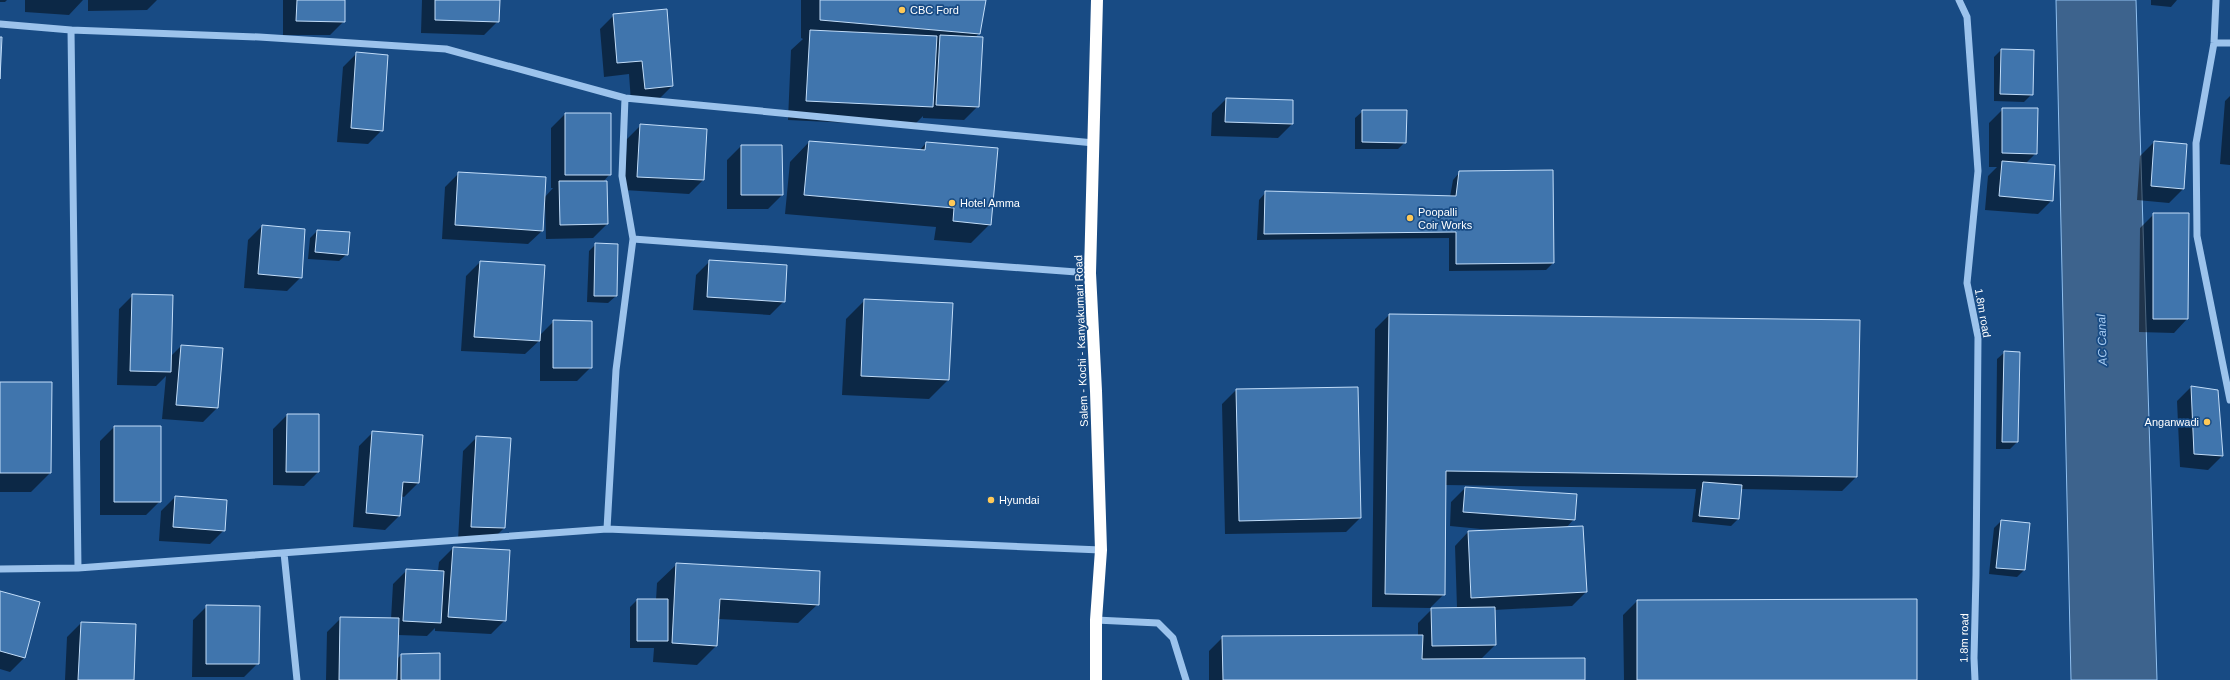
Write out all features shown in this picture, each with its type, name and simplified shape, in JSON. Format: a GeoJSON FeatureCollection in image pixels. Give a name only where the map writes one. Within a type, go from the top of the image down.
{"type":"FeatureCollection","features":[{"type":"Feature","properties":{"kind":"highway","name":"Salem - Kochi - Kanyakumari Road"},"geometry":{"type":"LineString","coordinates":[[1096,680],[1096,620],[1101,550],[1096,391],[1090,273],[1097,0]]}},
{"type":"Feature","properties":{"kind":"street","name":"1.8m road"},"geometry":{"type":"LineString","coordinates":[[1959,0],[1967,18],[1978,171],[1967,283],[1978,337],[1975,680]]}},
{"type":"Feature","properties":{"kind":"street"},"geometry":{"type":"LineString","coordinates":[[2216,0],[2214,43],[2196,143],[2197,236],[2230,400]]}},
{"type":"Feature","properties":{"kind":"street"},"geometry":{"type":"LineString","coordinates":[[0,24],[71,30],[259,37],[446,49],[625,98],[1094,143]]}},
{"type":"Feature","properties":{"kind":"street"},"geometry":{"type":"LineString","coordinates":[[71,30],[78,568]]}},
{"type":"Feature","properties":{"kind":"street"},"geometry":{"type":"LineString","coordinates":[[2214,43],[2230,43]]}},
{"type":"Feature","properties":{"kind":"street"},"geometry":{"type":"LineString","coordinates":[[607,529],[616,370],[633,239],[622,176],[625,98]]}},
{"type":"Feature","properties":{"kind":"street"},"geometry":{"type":"LineString","coordinates":[[633,239],[1090,273]]}},
{"type":"Feature","properties":{"kind":"street"},"geometry":{"type":"LineString","coordinates":[[0,569],[78,568],[607,529],[1101,550]]}},
{"type":"Feature","properties":{"kind":"street"},"geometry":{"type":"LineString","coordinates":[[284,553],[297,680]]}},
{"type":"Feature","properties":{"kind":"street"},"geometry":{"type":"LineString","coordinates":[[1096,620],[1158,623],[1173,638],[1186,680]]}},
{"type":"Feature","properties":{"kind":"water","name":"AC Canal"},"geometry":{"type":"Polygon","coordinates":[[[2056,0],[2136,0],[2157,680],[2071,680],[2056,0]]]}},
{"type":"Feature","properties":{"kind":"building"},"geometry":{"type":"Polygon","coordinates":[[[297,0],[345,0],[345,22],[296,21],[297,0]]]}},
{"type":"Feature","properties":{"kind":"building"},"geometry":{"type":"Polygon","coordinates":[[[435,0],[500,0],[499,22],[435,20],[435,0]]]}},
{"type":"Feature","properties":{"kind":"building","name":"CBC Ford"},"geometry":{"type":"Polygon","coordinates":[[[820,0],[986,0],[980,34],[820,20],[820,0]]]}},
{"type":"Feature","properties":{"kind":"building"},"geometry":{"type":"Polygon","coordinates":[[[667,9],[673,86],[645,89],[642,61],[617,63],[613,14],[667,9]]]}},
{"type":"Feature","properties":{"kind":"building"},"geometry":{"type":"Polygon","coordinates":[[[810,30],[937,36],[933,107],[806,101],[810,30]]]}},
{"type":"Feature","properties":{"kind":"building"},"geometry":{"type":"Polygon","coordinates":[[[940,35],[983,37],[979,107],[936,105],[940,35]]]}},
{"type":"Feature","properties":{"kind":"building"},"geometry":{"type":"Polygon","coordinates":[[[0,37],[2,37],[0,79],[0,37]]]}},
{"type":"Feature","properties":{"kind":"building"},"geometry":{"type":"Polygon","coordinates":[[[2001,49],[2034,50],[2033,95],[2000,94],[2001,49]]]}},
{"type":"Feature","properties":{"kind":"building"},"geometry":{"type":"Polygon","coordinates":[[[356,52],[388,55],[383,131],[351,128],[356,52]]]}},
{"type":"Feature","properties":{"kind":"building"},"geometry":{"type":"Polygon","coordinates":[[[1226,98],[1293,100],[1293,124],[1225,122],[1226,98]]]}},
{"type":"Feature","properties":{"kind":"building"},"geometry":{"type":"Polygon","coordinates":[[[2002,108],[2038,108],[2037,154],[2002,153],[2002,108]]]}},
{"type":"Feature","properties":{"kind":"building"},"geometry":{"type":"Polygon","coordinates":[[[1362,110],[1407,110],[1406,143],[1362,142],[1362,110]]]}},
{"type":"Feature","properties":{"kind":"building"},"geometry":{"type":"Polygon","coordinates":[[[565,113],[611,113],[611,175],[565,175],[565,113]]]}},
{"type":"Feature","properties":{"kind":"building"},"geometry":{"type":"Polygon","coordinates":[[[640,124],[707,129],[704,180],[637,177],[640,124]]]}},
{"type":"Feature","properties":{"kind":"building"},"geometry":{"type":"Polygon","coordinates":[[[809,141],[925,150],[926,142],[998,148],[991,225],[953,221],[954,208],[804,195],[809,141]]]}},
{"type":"Feature","properties":{"kind":"building"},"geometry":{"type":"Polygon","coordinates":[[[2154,141],[2187,144],[2184,189],[2151,186],[2154,141]]]}},
{"type":"Feature","properties":{"kind":"building"},"geometry":{"type":"Polygon","coordinates":[[[741,145],[782,145],[783,195],[741,195],[741,145]]]}},
{"type":"Feature","properties":{"kind":"building"},"geometry":{"type":"Polygon","coordinates":[[[2002,161],[2055,165],[2053,201],[1999,196],[2002,161]]]}},
{"type":"Feature","properties":{"kind":"building","name":"Poopalli Coir Works"},"geometry":{"type":"Polygon","coordinates":[[[1553,170],[1554,263],[1456,264],[1456,232],[1264,234],[1265,191],[1456,196],[1459,171],[1553,170]]]}},
{"type":"Feature","properties":{"kind":"building"},"geometry":{"type":"Polygon","coordinates":[[[458,172],[546,177],[543,231],[455,225],[458,172]]]}},
{"type":"Feature","properties":{"kind":"building"},"geometry":{"type":"Polygon","coordinates":[[[559,181],[607,181],[608,224],[560,225],[559,181]]]}},
{"type":"Feature","properties":{"kind":"building"},"geometry":{"type":"Polygon","coordinates":[[[2153,213],[2189,213],[2188,319],[2153,319],[2153,213]]]}},
{"type":"Feature","properties":{"kind":"building"},"geometry":{"type":"Polygon","coordinates":[[[262,225],[305,229],[302,278],[258,274],[262,225]]]}},
{"type":"Feature","properties":{"kind":"building"},"geometry":{"type":"Polygon","coordinates":[[[317,230],[350,232],[348,255],[315,252],[317,230]]]}},
{"type":"Feature","properties":{"kind":"building"},"geometry":{"type":"Polygon","coordinates":[[[595,243],[618,244],[617,296],[594,296],[595,243]]]}},
{"type":"Feature","properties":{"kind":"building"},"geometry":{"type":"Polygon","coordinates":[[[709,260],[787,265],[785,302],[707,297],[709,260]]]}},
{"type":"Feature","properties":{"kind":"building"},"geometry":{"type":"Polygon","coordinates":[[[480,261],[545,265],[540,341],[474,337],[480,261]]]}},
{"type":"Feature","properties":{"kind":"building"},"geometry":{"type":"Polygon","coordinates":[[[132,294],[173,295],[171,372],[130,371],[132,294]]]}},
{"type":"Feature","properties":{"kind":"building"},"geometry":{"type":"Polygon","coordinates":[[[864,299],[953,303],[949,380],[861,376],[864,299]]]}},
{"type":"Feature","properties":{"kind":"building"},"geometry":{"type":"Polygon","coordinates":[[[1389,314],[1860,320],[1857,477],[1446,471],[1445,595],[1385,594],[1389,314]]]}},
{"type":"Feature","properties":{"kind":"building"},"geometry":{"type":"Polygon","coordinates":[[[553,320],[592,321],[592,368],[553,368],[553,320]]]}},
{"type":"Feature","properties":{"kind":"building"},"geometry":{"type":"Polygon","coordinates":[[[181,345],[223,348],[218,408],[176,405],[181,345]]]}},
{"type":"Feature","properties":{"kind":"building"},"geometry":{"type":"Polygon","coordinates":[[[2004,351],[2020,352],[2018,442],[2002,442],[2004,351]]]}},
{"type":"Feature","properties":{"kind":"building"},"geometry":{"type":"Polygon","coordinates":[[[0,382],[52,382],[51,473],[0,473],[0,382]]]}},
{"type":"Feature","properties":{"kind":"building","name":"Anganwadi"},"geometry":{"type":"Polygon","coordinates":[[[2191,386],[2218,390],[2223,456],[2194,454],[2191,386]]]}},
{"type":"Feature","properties":{"kind":"building"},"geometry":{"type":"Polygon","coordinates":[[[1358,387],[1361,518],[1239,521],[1236,389],[1358,387]]]}},
{"type":"Feature","properties":{"kind":"building"},"geometry":{"type":"Polygon","coordinates":[[[287,414],[319,414],[319,472],[286,472],[287,414]]]}},
{"type":"Feature","properties":{"kind":"building"},"geometry":{"type":"Polygon","coordinates":[[[114,426],[161,426],[161,502],[114,502],[114,426]]]}},
{"type":"Feature","properties":{"kind":"building"},"geometry":{"type":"Polygon","coordinates":[[[372,431],[423,435],[419,483],[403,482],[400,516],[366,513],[372,431]]]}},
{"type":"Feature","properties":{"kind":"building"},"geometry":{"type":"Polygon","coordinates":[[[476,436],[511,438],[505,528],[471,527],[476,436]]]}},
{"type":"Feature","properties":{"kind":"building"},"geometry":{"type":"Polygon","coordinates":[[[1703,482],[1742,485],[1739,519],[1699,516],[1703,482]]]}},
{"type":"Feature","properties":{"kind":"building"},"geometry":{"type":"Polygon","coordinates":[[[1465,487],[1577,494],[1575,520],[1463,512],[1465,487]]]}},
{"type":"Feature","properties":{"kind":"building"},"geometry":{"type":"Polygon","coordinates":[[[175,496],[227,500],[225,531],[173,527],[175,496]]]}},
{"type":"Feature","properties":{"kind":"building"},"geometry":{"type":"Polygon","coordinates":[[[2001,520],[2030,523],[2025,570],[1996,568],[2001,520]]]}},
{"type":"Feature","properties":{"kind":"building"},"geometry":{"type":"Polygon","coordinates":[[[1583,526],[1587,592],[1471,598],[1468,531],[1583,526]]]}},
{"type":"Feature","properties":{"kind":"building"},"geometry":{"type":"Polygon","coordinates":[[[453,547],[510,550],[506,621],[448,617],[453,547]]]}},
{"type":"Feature","properties":{"kind":"building"},"geometry":{"type":"Polygon","coordinates":[[[676,563],[820,571],[819,605],[720,599],[717,646],[672,643],[676,563]]]}},
{"type":"Feature","properties":{"kind":"building"},"geometry":{"type":"Polygon","coordinates":[[[406,569],[444,571],[441,623],[403,621],[406,569]]]}},
{"type":"Feature","properties":{"kind":"building"},"geometry":{"type":"Polygon","coordinates":[[[0,591],[40,602],[25,658],[0,651],[0,591]]]}},
{"type":"Feature","properties":{"kind":"building"},"geometry":{"type":"Polygon","coordinates":[[[637,599],[668,599],[668,641],[637,641],[637,599]]]}},
{"type":"Feature","properties":{"kind":"building"},"geometry":{"type":"Polygon","coordinates":[[[1917,599],[1917,680],[1637,680],[1637,600],[1917,599]]]}},
{"type":"Feature","properties":{"kind":"building"},"geometry":{"type":"Polygon","coordinates":[[[206,605],[260,606],[259,664],[206,664],[206,605]]]}},
{"type":"Feature","properties":{"kind":"building"},"geometry":{"type":"Polygon","coordinates":[[[1495,607],[1496,645],[1432,646],[1431,608],[1495,607]]]}},
{"type":"Feature","properties":{"kind":"building"},"geometry":{"type":"Polygon","coordinates":[[[340,617],[399,618],[397,680],[339,680],[340,617]]]}},
{"type":"Feature","properties":{"kind":"building"},"geometry":{"type":"Polygon","coordinates":[[[81,622],[136,624],[134,680],[78,680],[81,622]]]}},
{"type":"Feature","properties":{"kind":"building"},"geometry":{"type":"Polygon","coordinates":[[[1423,635],[1422,659],[1585,658],[1585,680],[1223,680],[1222,636],[1423,635]]]}},
{"type":"Feature","properties":{"kind":"building"},"geometry":{"type":"Polygon","coordinates":[[[440,653],[440,680],[401,680],[401,654],[440,653]]]}},
{"type":"Feature","properties":{"kind":"place","name":"CBC Ford"},"geometry":{"type":"Point","coordinates":[902,10]}},
{"type":"Feature","properties":{"kind":"place","name":"Hotel Amma"},"geometry":{"type":"Point","coordinates":[952,203]}},
{"type":"Feature","properties":{"kind":"place","name":"Poopalli Coir Works"},"geometry":{"type":"Point","coordinates":[1410,218]}},
{"type":"Feature","properties":{"kind":"place","name":"Anganwadi"},"geometry":{"type":"Point","coordinates":[2207,422]}},
{"type":"Feature","properties":{"kind":"place","name":"Hyundai"},"geometry":{"type":"Point","coordinates":[991,500]}}]}
